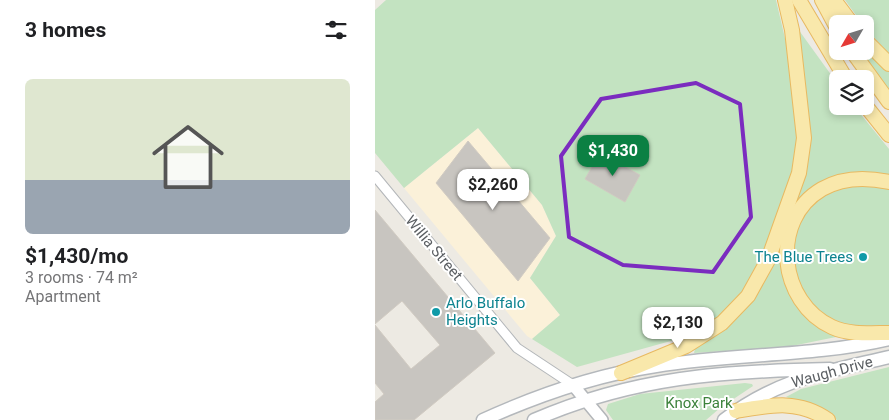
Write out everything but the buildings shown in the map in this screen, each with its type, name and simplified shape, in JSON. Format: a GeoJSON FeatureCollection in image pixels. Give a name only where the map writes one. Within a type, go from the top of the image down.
{"type":"FeatureCollection","features":[{"type":"Feature","properties":{"kind":"main road"},"geometry":{"type":"LineString","coordinates":[[621,373],[686,346],[722,323],[748,296],[768,260],[799,173],[804,138],[792,30],[785,0]]}},
{"type":"Feature","properties":{"kind":"main road"},"geometry":{"type":"LineString","coordinates":[[799,0],[841,70]]}},
{"type":"Feature","properties":{"kind":"main road"},"geometry":{"type":"LineString","coordinates":[[822,0],[830,15]]}},
{"type":"Feature","properties":{"kind":"main road"},"geometry":{"type":"LineString","coordinates":[[834,0],[845,15]]}},
{"type":"Feature","properties":{"kind":"main road"},"geometry":{"type":"LineString","coordinates":[[874,49],[889,64]]}},
{"type":"Feature","properties":{"kind":"main road"},"geometry":{"type":"LineString","coordinates":[[859,60],[889,102]]}},
{"type":"Feature","properties":{"kind":"main road"},"geometry":{"type":"LineString","coordinates":[[873,115],[889,135]]}},
{"type":"Feature","properties":{"kind":"main road"},"geometry":{"type":"LineString","coordinates":[[889,182],[855,179],[822,189],[799,211],[792,226],[787,256],[788,274],[794,290],[818,319],[833,328],[849,332],[889,333]]}},
{"type":"Feature","properties":{"kind":"main road"},"geometry":{"type":"LineString","coordinates":[[483,420],[512,407],[573,385],[656,366],[821,352],[889,339]]}},
{"type":"Feature","properties":{"kind":"main road","name":"Waugh Drive"},"geometry":{"type":"LineString","coordinates":[[724,420],[760,395],[830,369],[889,357]]}},
{"type":"Feature","properties":{"kind":"main road"},"geometry":{"type":"LineString","coordinates":[[534,420],[585,400],[659,380],[756,371],[830,369]]}},
{"type":"Feature","properties":{"kind":"main road"},"geometry":{"type":"LineString","coordinates":[[736,411],[775,404],[795,405],[811,410],[828,420]]}},
{"type":"Feature","properties":{"kind":"street","name":"Willia Street"},"geometry":{"type":"LineString","coordinates":[[375,176],[517,348],[573,385],[602,420]]}},
{"type":"Feature","properties":{"kind":"highlighted area"},"geometry":{"type":"Polygon","coordinates":[[[696,83],[740,104],[751,217],[713,272],[623,265],[569,237],[561,156],[601,99],[696,83]]]}},
{"type":"Feature","properties":{"kind":"shaded area"},"geometry":{"type":"Polygon","coordinates":[[[478,128],[542,205],[556,236],[530,278],[560,315],[532,339],[527,336],[404,188],[478,128]]]}},
{"type":"Feature","properties":{"kind":"green space"},"geometry":{"type":"Polygon","coordinates":[[[386,0],[776,0],[788,51],[800,136],[792,177],[758,268],[738,301],[697,335],[691,330],[678,339],[577,367],[532,339],[560,315],[530,278],[556,236],[542,205],[478,128],[404,188],[375,153],[375,10],[386,0]]]}},
{"type":"Feature","properties":{"kind":"green space"},"geometry":{"type":"Polygon","coordinates":[[[845,0],[889,0],[889,54],[874,37],[874,15],[856,15],[845,0]]]}},
{"type":"Feature","properties":{"kind":"green space"},"geometry":{"type":"Polygon","coordinates":[[[798,29],[829,72],[829,115],[861,115],[889,149],[889,177],[877,174],[801,203],[785,281],[796,303],[836,337],[787,347],[694,353],[695,349],[728,326],[798,191],[798,29]]]}},
{"type":"Feature","properties":{"kind":"green space"},"geometry":{"type":"Polygon","coordinates":[[[874,57],[889,71],[889,90],[867,60],[874,60],[874,57]]]}},
{"type":"Feature","properties":{"kind":"green space"},"geometry":{"type":"Polygon","coordinates":[[[856,183],[889,188],[889,327],[859,330],[835,322],[811,306],[806,300],[797,283],[794,271],[793,246],[795,234],[806,212],[824,196],[856,183]]]}},
{"type":"Feature","properties":{"kind":"green space"},"geometry":{"type":"Polygon","coordinates":[[[889,367],[889,420],[837,420],[822,410],[786,397],[801,389],[889,367]]]}},
{"type":"Feature","properties":{"kind":"green space","name":"Knox Park"},"geometry":{"type":"Polygon","coordinates":[[[745,383],[752,384],[753,386],[720,408],[706,420],[613,420],[606,410],[608,404],[640,394],[745,383]]]}},
{"type":"Feature","properties":{"kind":"place","name":"The Blue Trees"},"geometry":{"type":"Point","coordinates":[863,257]}},
{"type":"Feature","properties":{"kind":"place","name":"Arlo Buffalo Heights"},"geometry":{"type":"Point","coordinates":[436,312]}}]}
